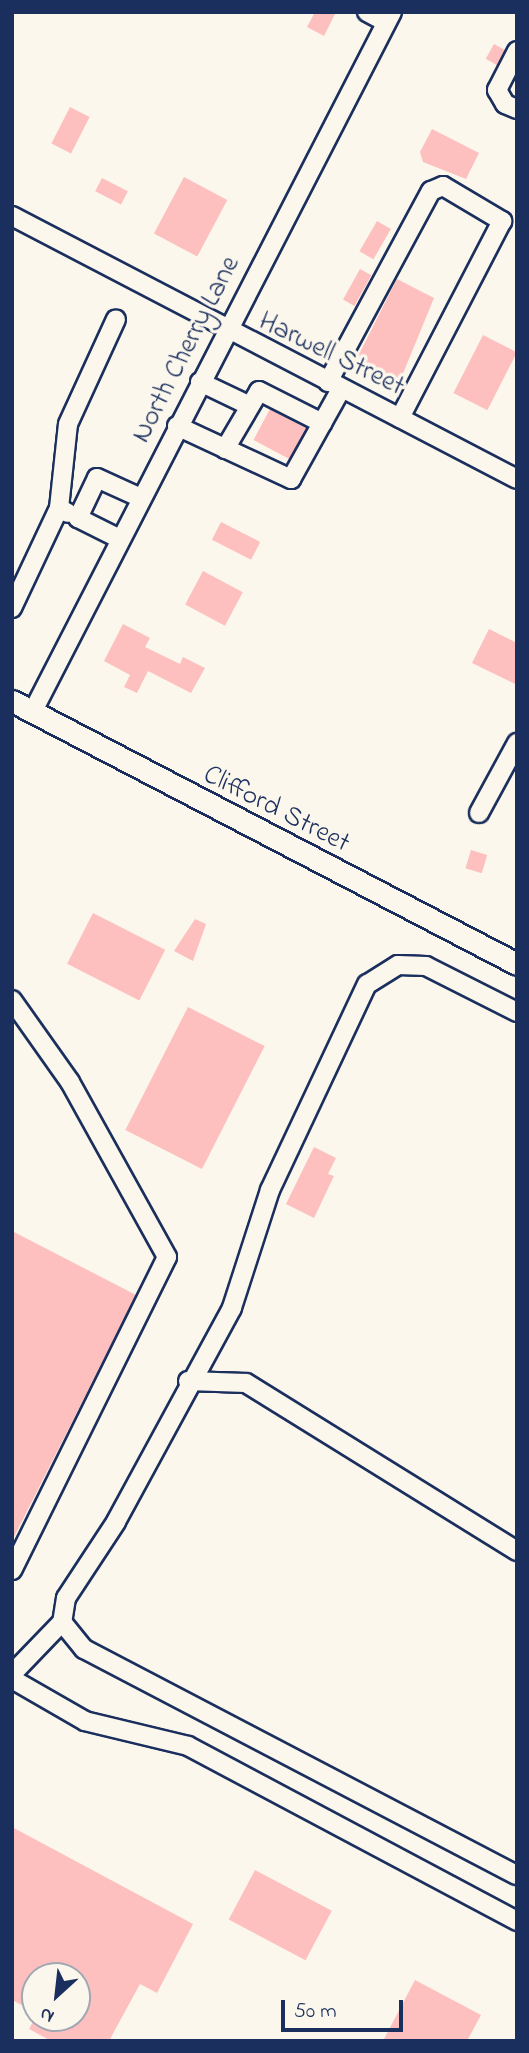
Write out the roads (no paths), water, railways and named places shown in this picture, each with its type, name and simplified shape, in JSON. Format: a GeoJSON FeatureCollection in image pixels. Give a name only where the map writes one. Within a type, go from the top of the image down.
{"type":"FeatureCollection","features":[{"type":"Feature","properties":{"kind":"main road","name":"Clifford Street"},"geometry":{"type":"LineString","coordinates":[[12,701],[517,964]]}},
{"type":"Feature","properties":{"kind":"street"},"geometry":{"type":"LineString","coordinates":[[367,12],[389,17]]}},
{"type":"Feature","properties":{"kind":"street","name":"North Cherry Lane"},"geometry":{"type":"LineString","coordinates":[[32,713],[389,17]]}},
{"type":"Feature","properties":{"kind":"street"},"geometry":{"type":"LineString","coordinates":[[517,51],[497,90],[505,104],[517,109]]}},
{"type":"Feature","properties":{"kind":"street"},"geometry":{"type":"LineString","coordinates":[[177,426],[292,479],[322,423],[334,386],[431,191],[443,186],[502,221],[400,418]]}},
{"type":"Feature","properties":{"kind":"street","name":"Harwell Street"},"geometry":{"type":"LineString","coordinates":[[12,216],[226,332],[517,479]]}},
{"type":"Feature","properties":{"kind":"street"},"geometry":{"type":"LineString","coordinates":[[12,608],[59,508],[68,424],[116,319]]}},
{"type":"Feature","properties":{"kind":"street"},"geometry":{"type":"LineString","coordinates":[[200,382],[248,405]]}},
{"type":"Feature","properties":{"kind":"street"},"geometry":{"type":"LineString","coordinates":[[225,449],[248,405],[259,391],[322,423]]}},
{"type":"Feature","properties":{"kind":"street"},"geometry":{"type":"LineString","coordinates":[[78,518],[97,478],[141,498]]}},
{"type":"Feature","properties":{"kind":"street"},"geometry":{"type":"LineString","coordinates":[[59,508],[120,540]]}},
{"type":"Feature","properties":{"kind":"street"},"geometry":{"type":"LineString","coordinates":[[479,813],[517,743]]}},
{"type":"Feature","properties":{"kind":"street"},"geometry":{"type":"LineString","coordinates":[[517,1012],[426,966],[398,965],[367,984],[270,1190],[232,1308],[188,1381],[116,1522],[66,1598],[62,1622],[12,1676],[85,1721],[188,1746],[517,1921]]}},
{"type":"Feature","properties":{"kind":"street"},"geometry":{"type":"LineString","coordinates":[[12,1000],[70,1082],[167,1257],[12,1570]]}},
{"type":"Feature","properties":{"kind":"street"},"geometry":{"type":"LineString","coordinates":[[188,1381],[246,1383],[517,1551]]}},
{"type":"Feature","properties":{"kind":"street"},"geometry":{"type":"LineString","coordinates":[[62,1622],[84,1649],[517,1875]]}}]}
